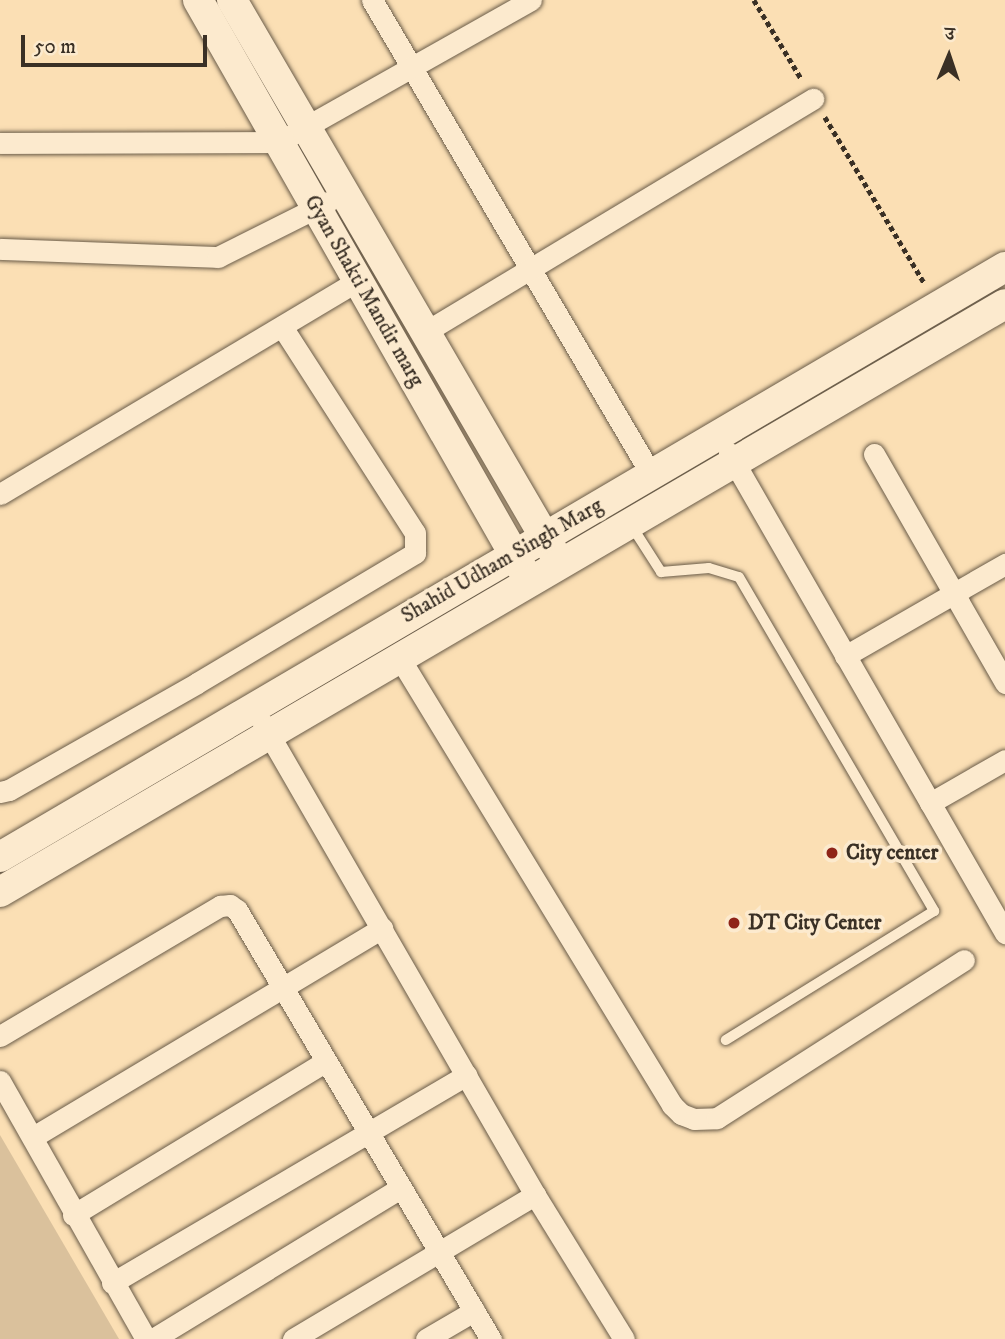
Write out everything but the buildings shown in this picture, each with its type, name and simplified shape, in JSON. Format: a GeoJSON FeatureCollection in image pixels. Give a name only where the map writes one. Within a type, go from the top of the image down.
{"type":"FeatureCollection","features":[{"type":"Feature","properties":{"kind":"street","name":"Gyan Shakti Mandir marg"},"geometry":{"type":"LineString","coordinates":[[198,0],[530,581]]}},
{"type":"Feature","properties":{"kind":"street","name":"Gyan Shakti Mandir marg"},"geometry":{"type":"LineString","coordinates":[[232,0],[560,563]]}},
{"type":"Feature","properties":{"kind":"street"},"geometry":{"type":"LineString","coordinates":[[372,0],[652,474]]}},
{"type":"Feature","properties":{"kind":"street"},"geometry":{"type":"LineString","coordinates":[[0,143],[279,142],[531,0]]}},
{"type":"Feature","properties":{"kind":"street"},"geometry":{"type":"LineString","coordinates":[[425,332],[813,99]]}},
{"type":"Feature","properties":{"kind":"street"},"geometry":{"type":"LineString","coordinates":[[0,249],[218,257],[345,194]]}},
{"type":"Feature","properties":{"kind":"street","name":"Shahid Udham Singh Marg"},"geometry":{"type":"LineString","coordinates":[[0,857],[1005,267]]}},
{"type":"Feature","properties":{"kind":"street"},"geometry":{"type":"LineString","coordinates":[[0,494],[358,281]]}},
{"type":"Feature","properties":{"kind":"street","name":"Shahid Udham Singh Marg"},"geometry":{"type":"LineString","coordinates":[[0,892],[1005,304]]}},
{"type":"Feature","properties":{"kind":"street"},"geometry":{"type":"LineString","coordinates":[[0,792],[9,790],[186,690],[415,553],[418,546],[415,533],[282,328]]}},
{"type":"Feature","properties":{"kind":"street"},"geometry":{"type":"LineString","coordinates":[[718,435],[930,803],[1003,923]]}},
{"type":"Feature","properties":{"kind":"street"},"geometry":{"type":"LineString","coordinates":[[874,454],[1005,683]]}},
{"type":"Feature","properties":{"kind":"street"},"geometry":{"type":"LineString","coordinates":[[845,656],[1005,564]]}},
{"type":"Feature","properties":{"kind":"street"},"geometry":{"type":"LineString","coordinates":[[399,657],[672,1105],[681,1114],[694,1119],[717,1118],[964,960]]}},
{"type":"Feature","properties":{"kind":"street"},"geometry":{"type":"LineString","coordinates":[[253,707],[535,1195],[624,1339]]}},
{"type":"Feature","properties":{"kind":"street"},"geometry":{"type":"LineString","coordinates":[[930,803],[1005,760]]}},
{"type":"Feature","properties":{"kind":"street"},"geometry":{"type":"LineString","coordinates":[[0,1036],[220,906],[230,905],[237,910],[437,1253],[491,1339]]}},
{"type":"Feature","properties":{"kind":"street"},"geometry":{"type":"LineString","coordinates":[[33,1137],[382,928]]}},
{"type":"Feature","properties":{"kind":"street"},"geometry":{"type":"LineString","coordinates":[[73,1214],[326,1061]]}},
{"type":"Feature","properties":{"kind":"street"},"geometry":{"type":"LineString","coordinates":[[112,1283],[466,1075]]}},
{"type":"Feature","properties":{"kind":"street"},"geometry":{"type":"LineString","coordinates":[[0,1081],[146,1339]]}},
{"type":"Feature","properties":{"kind":"street"},"geometry":{"type":"LineString","coordinates":[[153,1339],[400,1188]]}},
{"type":"Feature","properties":{"kind":"street"},"geometry":{"type":"LineString","coordinates":[[293,1339],[535,1195]]}},
{"type":"Feature","properties":{"kind":"street"},"geometry":{"type":"LineString","coordinates":[[426,1339],[474,1311]]}},
{"type":"Feature","properties":{"kind":"lane"},"geometry":{"type":"LineString","coordinates":[[630,523],[661,572],[709,568],[739,577],[934,911],[726,1040]]}},
{"type":"Feature","properties":{"kind":"path"},"geometry":{"type":"LineString","coordinates":[[754,0],[938,305]]}},
{"type":"Feature","properties":{"kind":"shaded area"},"geometry":{"type":"Polygon","coordinates":[[[0,1135],[119,1339],[0,1339],[0,1135]]]}},
{"type":"Feature","properties":{"kind":"place","name":"City center"},"geometry":{"type":"Point","coordinates":[832,853]}},
{"type":"Feature","properties":{"kind":"place","name":"DT City Center"},"geometry":{"type":"Point","coordinates":[734,923]}}]}
